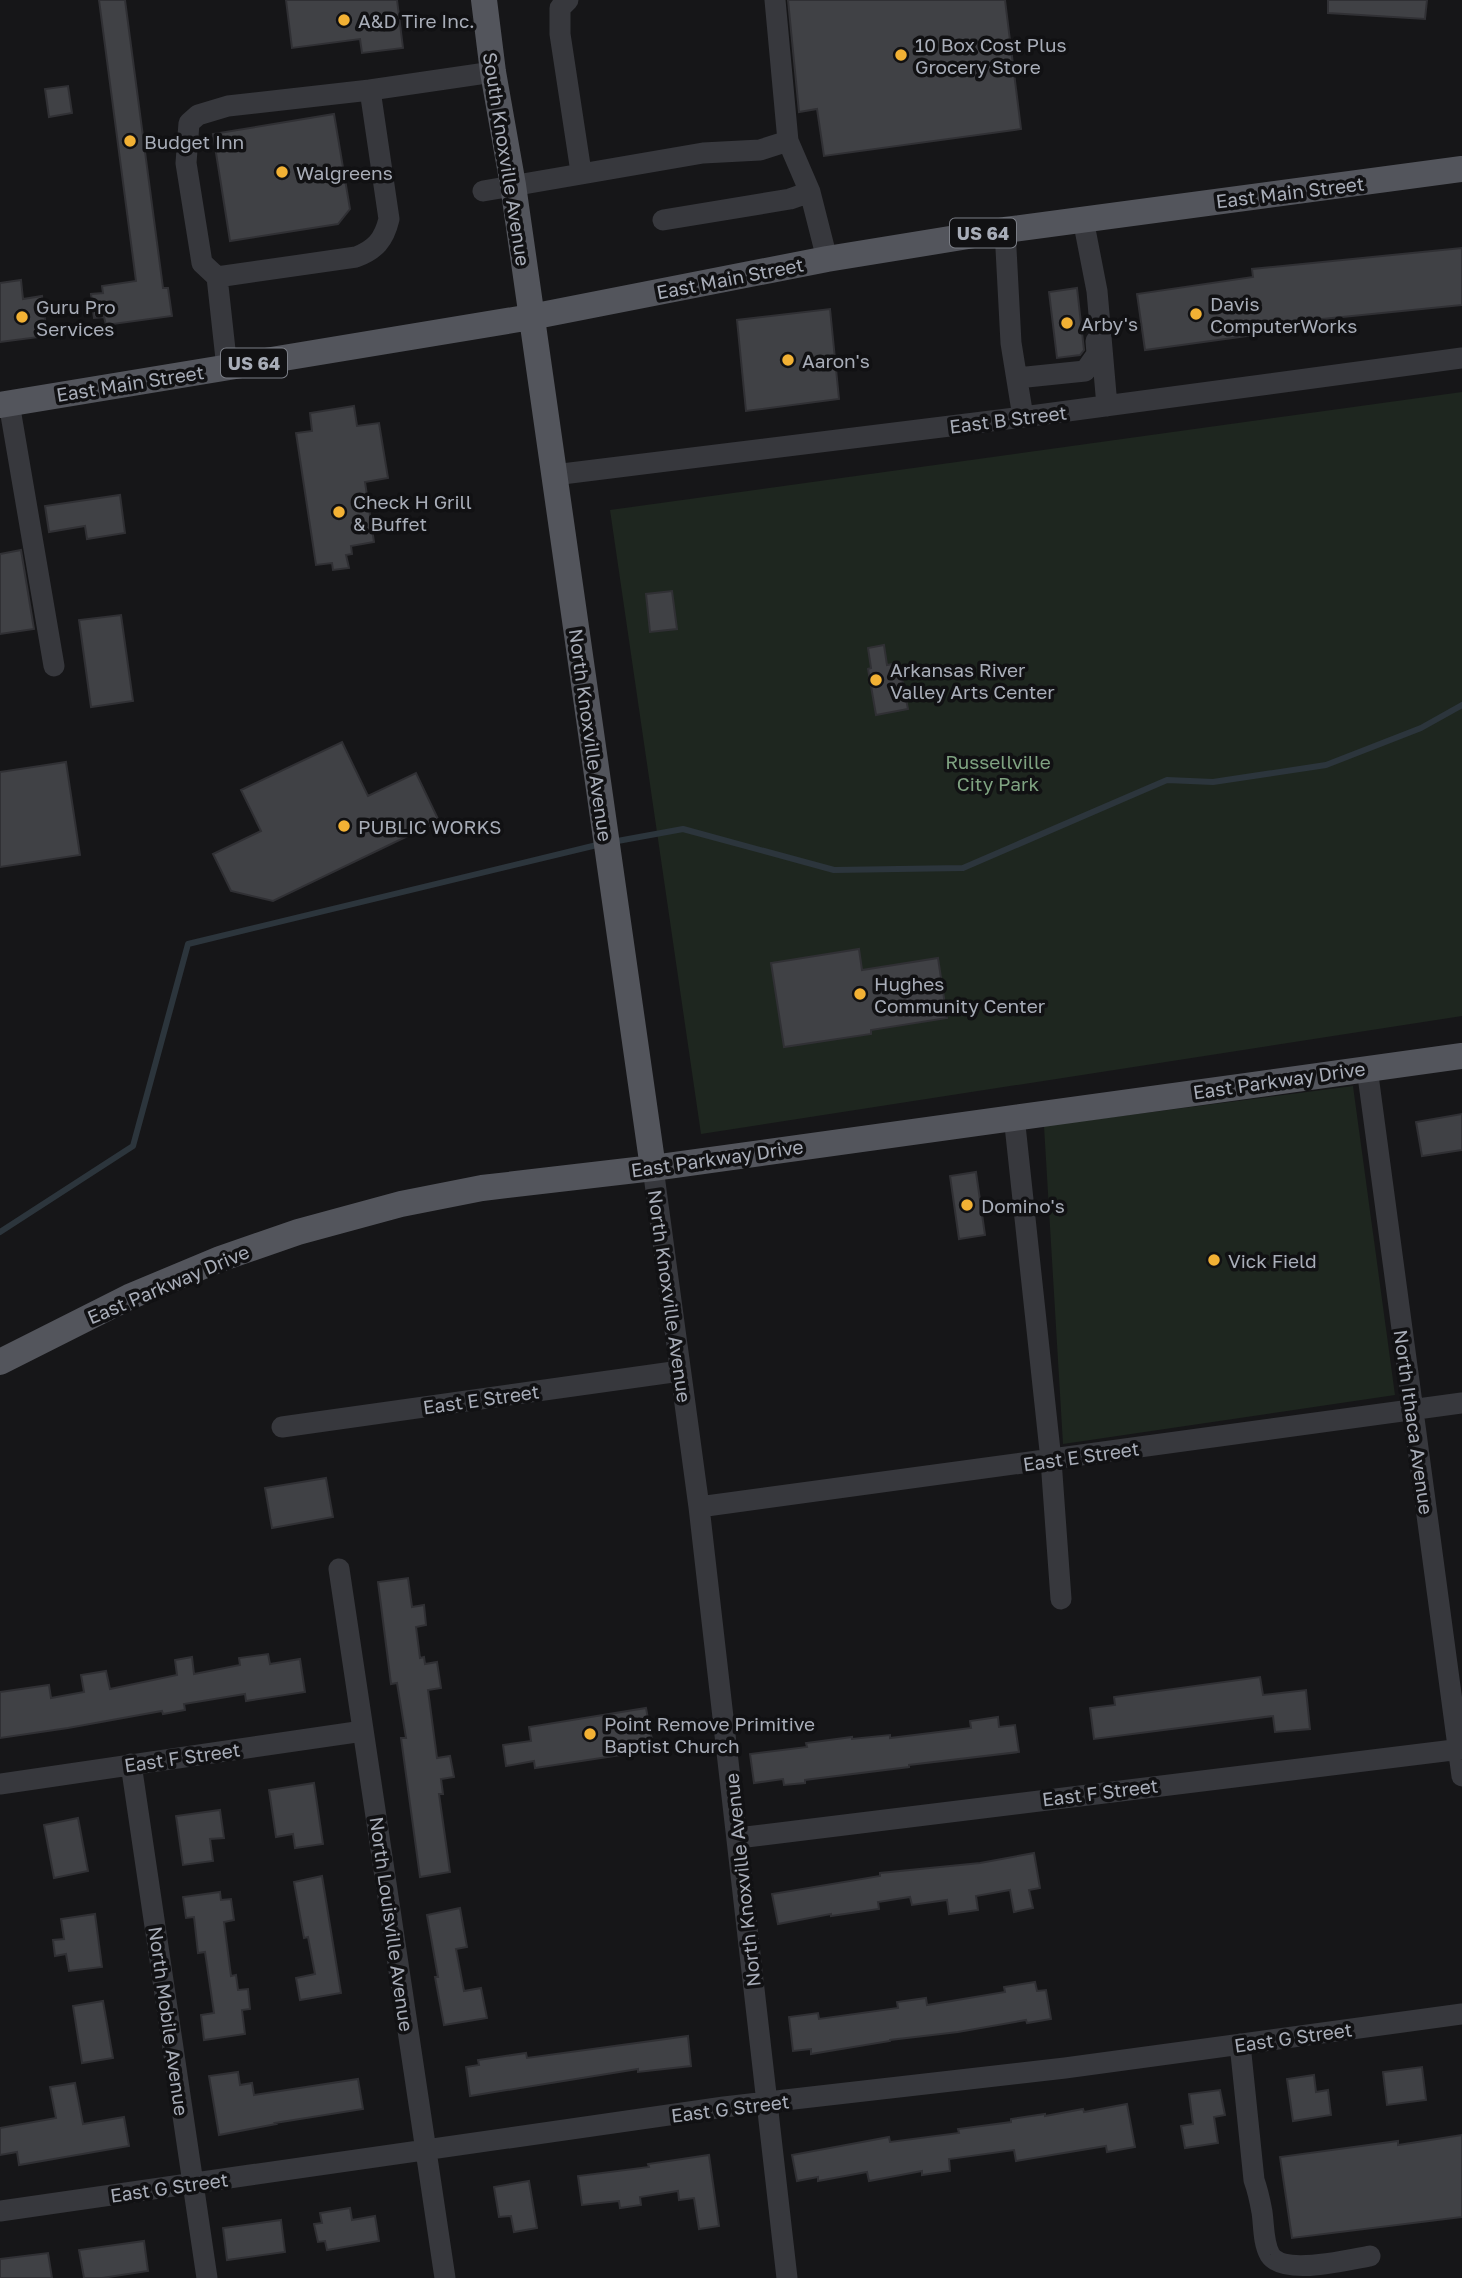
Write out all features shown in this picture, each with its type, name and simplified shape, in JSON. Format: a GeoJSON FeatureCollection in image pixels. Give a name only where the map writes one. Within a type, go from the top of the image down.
{"type":"FeatureCollection","features":[{"type":"Feature","properties":{"kind":"main road","name":"South Knoxville Avenue"},"geometry":{"type":"LineString","coordinates":[[484,0],[531,317]]}},
{"type":"Feature","properties":{"kind":"main road","name":"East Main Street"},"geometry":{"type":"LineString","coordinates":[[4,404],[531,317],[827,259],[1005,230],[1462,169]]}},
{"type":"Feature","properties":{"kind":"main road","name":"North Knoxville Avenue"},"geometry":{"type":"LineString","coordinates":[[531,317],[653,1168]]}},
{"type":"Feature","properties":{"kind":"main road","name":"East Parkway Drive"},"geometry":{"type":"LineString","coordinates":[[0,1362],[130,1297],[220,1259],[298,1232],[401,1204],[482,1188],[653,1168],[1462,1056]]}},
{"type":"Feature","properties":{"kind":"street"},"geometry":{"type":"LineString","coordinates":[[568,0],[560,8],[560,34],[582,172]]}},
{"type":"Feature","properties":{"kind":"street"},"geometry":{"type":"LineString","coordinates":[[775,0],[788,141],[810,192],[827,259]]}},
{"type":"Feature","properties":{"kind":"street"},"geometry":{"type":"LineString","coordinates":[[228,368],[217,278],[202,263],[186,163],[189,123],[198,115],[228,106],[370,90],[493,72]]}},
{"type":"Feature","properties":{"kind":"street"},"geometry":{"type":"LineString","coordinates":[[217,278],[356,257],[369,252],[380,243],[386,233],[389,219],[370,90]]}},
{"type":"Feature","properties":{"kind":"street"},"geometry":{"type":"LineString","coordinates":[[483,191],[703,153],[760,150],[788,141]]}},
{"type":"Feature","properties":{"kind":"street"},"geometry":{"type":"LineString","coordinates":[[663,220],[790,200],[810,192]]}},
{"type":"Feature","properties":{"kind":"street"},"geometry":{"type":"LineString","coordinates":[[1083,219],[1096,283],[1107,406]]}},
{"type":"Feature","properties":{"kind":"street"},"geometry":{"type":"LineString","coordinates":[[1005,230],[1011,343],[1023,417]]}},
{"type":"Feature","properties":{"kind":"street"},"geometry":{"type":"LineString","coordinates":[[1017,378],[1085,371],[1097,354],[1091,295],[1096,283]]}},
{"type":"Feature","properties":{"kind":"street","name":"East B Street"},"geometry":{"type":"LineString","coordinates":[[554,475],[1023,417],[1462,358]]}},
{"type":"Feature","properties":{"kind":"street"},"geometry":{"type":"LineString","coordinates":[[4,404],[54,666]]}},
{"type":"Feature","properties":{"kind":"street","name":"North Ithaca Avenue"},"geometry":{"type":"LineString","coordinates":[[1367,1068],[1462,1776]]}},
{"type":"Feature","properties":{"kind":"street"},"geometry":{"type":"LineString","coordinates":[[1014,1116],[1051,1460],[1061,1599]]}},
{"type":"Feature","properties":{"kind":"street","name":"North Knoxville Avenue"},"geometry":{"type":"LineString","coordinates":[[653,1168],[699,1507],[787,2278]]}},
{"type":"Feature","properties":{"kind":"street","name":"East E Street"},"geometry":{"type":"LineString","coordinates":[[282,1427],[680,1371]]}},
{"type":"Feature","properties":{"kind":"street","name":"East E Street"},"geometry":{"type":"LineString","coordinates":[[699,1507],[1462,1403]]}},
{"type":"Feature","properties":{"kind":"street","name":"North Louisville Avenue"},"geometry":{"type":"LineString","coordinates":[[339,1569],[445,2278]]}},
{"type":"Feature","properties":{"kind":"street","name":"East F Street"},"geometry":{"type":"LineString","coordinates":[[0,1784],[363,1731]]}},
{"type":"Feature","properties":{"kind":"street","name":"East F Street"},"geometry":{"type":"LineString","coordinates":[[738,1838],[1460,1749]]}},
{"type":"Feature","properties":{"kind":"street","name":"North Mobile Avenue"},"geometry":{"type":"LineString","coordinates":[[131,1764],[207,2278]]}},
{"type":"Feature","properties":{"kind":"street","name":"East G Street"},"geometry":{"type":"LineString","coordinates":[[0,2211],[767,2102],[1065,2068],[1462,2014]]}},
{"type":"Feature","properties":{"kind":"street"},"geometry":{"type":"LineString","coordinates":[[1240,2044],[1254,2180],[1270,2256],[1294,2266],[1370,2256]]}},
{"type":"Feature","properties":{"kind":"green space","name":"Russellville City Park"},"geometry":{"type":"Polygon","coordinates":[[[1462,392],[1462,1016],[701,1134],[610,510],[1462,392]]]}},
{"type":"Feature","properties":{"kind":"green space","name":"Vick Field"},"geometry":{"type":"Polygon","coordinates":[[[1353,1086],[1395,1395],[1063,1444],[1044,1126],[1353,1086]]]}},
{"type":"Feature","properties":{"kind":"building","name":"Budget Inn"},"geometry":{"type":"Polygon","coordinates":[[[99,0],[125,0],[163,288],[168,288],[172,316],[106,325],[104,317],[94,318],[91,294],[103,293],[102,286],[136,281],[99,0]]]}},
{"type":"Feature","properties":{"kind":"building","name":"A&D Tire Inc."},"geometry":{"type":"Polygon","coordinates":[[[286,0],[397,0],[403,48],[362,53],[360,39],[292,48],[286,0]]]}},
{"type":"Feature","properties":{"kind":"building","name":"10 Box Cost Plus Grocery Store"},"geometry":{"type":"Polygon","coordinates":[[[788,0],[1005,0],[1021,129],[824,156],[817,109],[799,112],[788,0]]]}},
{"type":"Feature","properties":{"kind":"building"},"geometry":{"type":"Polygon","coordinates":[[[1328,0],[1427,0],[1425,19],[1328,13],[1328,0]]]}},
{"type":"Feature","properties":{"kind":"building"},"geometry":{"type":"Polygon","coordinates":[[[68,86],[72,113],[49,117],[45,89],[68,86]]]}},
{"type":"Feature","properties":{"kind":"building","name":"Walgreens"},"geometry":{"type":"Polygon","coordinates":[[[334,114],[350,209],[338,224],[230,241],[213,134],[334,114]]]}},
{"type":"Feature","properties":{"kind":"building"},"geometry":{"type":"Polygon","coordinates":[[[1462,248],[1462,305],[1253,326],[1255,335],[1145,350],[1137,294],[1253,277],[1252,269],[1462,248]]]}},
{"type":"Feature","properties":{"kind":"building","name":"Guru Pro Services"},"geometry":{"type":"Polygon","coordinates":[[[21,280],[23,299],[42,296],[47,336],[0,342],[0,283],[21,280]]]}},
{"type":"Feature","properties":{"kind":"building","name":"Arby's"},"geometry":{"type":"Polygon","coordinates":[[[1077,288],[1084,350],[1080,355],[1057,358],[1049,292],[1077,288]]]}},
{"type":"Feature","properties":{"kind":"building","name":"Aaron's"},"geometry":{"type":"Polygon","coordinates":[[[830,309],[839,399],[746,411],[737,320],[830,309]]]}},
{"type":"Feature","properties":{"kind":"building","name":"Check H Grill & Buffet"},"geometry":{"type":"Polygon","coordinates":[[[354,406],[357,426],[379,423],[388,478],[365,482],[374,542],[351,546],[352,554],[346,555],[349,568],[333,570],[332,563],[316,565],[296,433],[312,431],[310,413],[354,406]]]}},
{"type":"Feature","properties":{"kind":"building"},"geometry":{"type":"Polygon","coordinates":[[[120,495],[125,533],[87,539],[85,526],[49,532],[45,506],[120,495]]]}},
{"type":"Feature","properties":{"kind":"building"},"geometry":{"type":"Polygon","coordinates":[[[21,550],[34,629],[0,634],[0,554],[21,550]]]}},
{"type":"Feature","properties":{"kind":"building"},"geometry":{"type":"Polygon","coordinates":[[[672,591],[677,629],[650,632],[646,594],[672,591]]]}},
{"type":"Feature","properties":{"kind":"building"},"geometry":{"type":"Polygon","coordinates":[[[121,615],[133,701],[91,707],[79,620],[121,615]]]}},
{"type":"Feature","properties":{"kind":"building","name":"Arkansas River Valley Arts Center"},"geometry":{"type":"Polygon","coordinates":[[[884,645],[887,665],[899,663],[908,709],[876,715],[868,669],[871,668],[868,648],[884,645]]]}},
{"type":"Feature","properties":{"kind":"building","name":"PUBLIC WORKS"},"geometry":{"type":"Polygon","coordinates":[[[342,742],[368,796],[416,773],[439,821],[273,901],[231,891],[213,854],[261,831],[241,790],[342,742]]]}},
{"type":"Feature","properties":{"kind":"building"},"geometry":{"type":"Polygon","coordinates":[[[66,762],[80,855],[0,867],[0,772],[66,762]]]}},
{"type":"Feature","properties":{"kind":"building","name":"Hughes Community Center"},"geometry":{"type":"Polygon","coordinates":[[[859,949],[862,970],[938,958],[947,1018],[871,1030],[871,1034],[784,1047],[771,963],[859,949]]]}},
{"type":"Feature","properties":{"kind":"building"},"geometry":{"type":"Polygon","coordinates":[[[1462,1114],[1462,1150],[1422,1156],[1416,1122],[1462,1114]]]}},
{"type":"Feature","properties":{"kind":"building","name":"Domino's"},"geometry":{"type":"Polygon","coordinates":[[[976,1172],[985,1235],[959,1239],[950,1176],[976,1172]]]}},
{"type":"Feature","properties":{"kind":"building"},"geometry":{"type":"Polygon","coordinates":[[[326,1478],[333,1517],[272,1528],[265,1488],[326,1478]]]}},
{"type":"Feature","properties":{"kind":"building"},"geometry":{"type":"Polygon","coordinates":[[[408,1578],[412,1607],[424,1605],[426,1625],[416,1627],[420,1658],[424,1657],[425,1664],[437,1662],[441,1688],[428,1690],[437,1758],[450,1756],[454,1777],[441,1779],[443,1794],[439,1794],[450,1872],[420,1877],[401,1738],[406,1738],[397,1683],[391,1684],[378,1582],[408,1578]]]}},
{"type":"Feature","properties":{"kind":"building"},"geometry":{"type":"Polygon","coordinates":[[[268,1654],[270,1664],[300,1659],[305,1692],[246,1701],[245,1694],[184,1704],[185,1710],[163,1714],[162,1711],[0,1738],[0,1692],[49,1685],[51,1698],[84,1692],[81,1675],[106,1671],[110,1689],[177,1675],[175,1660],[192,1657],[194,1674],[240,1665],[239,1658],[268,1654]]]}},
{"type":"Feature","properties":{"kind":"building"},"geometry":{"type":"Polygon","coordinates":[[[1260,1677],[1263,1695],[1306,1690],[1310,1729],[1275,1732],[1273,1716],[1094,1739],[1090,1708],[1115,1705],[1114,1697],[1260,1677]]]}},
{"type":"Feature","properties":{"kind":"building","name":"Point Remove Primitive Baptist Church"},"geometry":{"type":"Polygon","coordinates":[[[646,1708],[654,1750],[535,1768],[534,1761],[506,1766],[503,1745],[531,1741],[529,1727],[646,1708]]]}},
{"type":"Feature","properties":{"kind":"building"},"geometry":{"type":"Polygon","coordinates":[[[998,1717],[999,1727],[1015,1725],[1019,1752],[805,1780],[805,1783],[784,1785],[783,1779],[754,1783],[750,1754],[807,1747],[806,1743],[852,1737],[890,1735],[890,1738],[971,1728],[970,1721],[998,1717]]]}},
{"type":"Feature","properties":{"kind":"building"},"geometry":{"type":"Polygon","coordinates":[[[314,1783],[323,1844],[295,1848],[293,1834],[276,1837],[269,1790],[314,1783]]]}},
{"type":"Feature","properties":{"kind":"building"},"geometry":{"type":"Polygon","coordinates":[[[220,1810],[224,1838],[210,1839],[213,1861],[183,1865],[176,1816],[220,1810]]]}},
{"type":"Feature","properties":{"kind":"building"},"geometry":{"type":"Polygon","coordinates":[[[78,1818],[88,1871],[54,1878],[44,1825],[78,1818]]]}},
{"type":"Feature","properties":{"kind":"building"},"geometry":{"type":"Polygon","coordinates":[[[1034,1853],[1040,1888],[1029,1890],[1033,1908],[1014,1912],[1010,1890],[976,1896],[978,1910],[949,1914],[947,1900],[912,1905],[910,1897],[878,1902],[879,1909],[831,1914],[778,1924],[772,1894],[880,1876],[880,1873],[980,1863],[1034,1853]]]}},
{"type":"Feature","properties":{"kind":"building"},"geometry":{"type":"Polygon","coordinates":[[[322,1876],[341,1993],[300,2000],[296,1978],[315,1974],[308,1937],[304,1938],[294,1882],[322,1876]]]}},
{"type":"Feature","properties":{"kind":"building"},"geometry":{"type":"Polygon","coordinates":[[[220,1892],[221,1900],[231,1899],[234,1920],[224,1922],[231,1976],[236,1975],[238,1990],[248,1989],[250,2009],[242,2010],[245,2034],[204,2040],[201,2015],[214,2013],[205,1952],[198,1953],[194,1917],[186,1918],[183,1897],[220,1892]]]}},
{"type":"Feature","properties":{"kind":"building"},"geometry":{"type":"Polygon","coordinates":[[[460,1908],[467,1947],[456,1949],[464,1991],[481,1988],[487,2018],[444,2025],[427,1915],[460,1908]]]}},
{"type":"Feature","properties":{"kind":"building"},"geometry":{"type":"Polygon","coordinates":[[[95,1914],[102,1967],[69,1971],[66,1954],[55,1956],[53,1940],[64,1939],[61,1919],[95,1914]]]}},
{"type":"Feature","properties":{"kind":"building"},"geometry":{"type":"Polygon","coordinates":[[[1035,1982],[1037,1991],[1046,1990],[1051,2019],[1027,2023],[1026,2020],[811,2054],[811,2049],[793,2051],[789,2017],[818,2013],[819,2019],[898,2008],[897,2002],[926,1998],[927,2005],[1005,1992],[1004,1987],[1035,1982]]]}},
{"type":"Feature","properties":{"kind":"building"},"geometry":{"type":"Polygon","coordinates":[[[103,2001],[113,2058],[82,2063],[73,2006],[103,2001]]]}},
{"type":"Feature","properties":{"kind":"building"},"geometry":{"type":"Polygon","coordinates":[[[688,2036],[691,2066],[638,2072],[638,2069],[470,2096],[466,2067],[479,2065],[478,2060],[526,2053],[527,2058],[688,2036]]]}},
{"type":"Feature","properties":{"kind":"building"},"geometry":{"type":"Polygon","coordinates":[[[1422,2067],[1426,2100],[1387,2105],[1383,2072],[1422,2067]]]}},
{"type":"Feature","properties":{"kind":"building"},"geometry":{"type":"Polygon","coordinates":[[[238,2072],[240,2085],[252,2083],[254,2095],[358,2079],[363,2109],[219,2135],[209,2076],[238,2072]]]}},
{"type":"Feature","properties":{"kind":"building"},"geometry":{"type":"Polygon","coordinates":[[[1314,2075],[1316,2092],[1328,2090],[1331,2115],[1293,2121],[1287,2079],[1314,2075]]]}},
{"type":"Feature","properties":{"kind":"building"},"geometry":{"type":"Polygon","coordinates":[[[75,2083],[83,2124],[124,2117],[129,2146],[19,2165],[17,2152],[0,2155],[0,2128],[56,2118],[50,2087],[75,2083]]]}},
{"type":"Feature","properties":{"kind":"building"},"geometry":{"type":"Polygon","coordinates":[[[1220,2090],[1225,2115],[1214,2117],[1218,2143],[1185,2148],[1181,2126],[1193,2124],[1189,2094],[1220,2090]]]}},
{"type":"Feature","properties":{"kind":"building"},"geometry":{"type":"Polygon","coordinates":[[[1127,2104],[1135,2147],[1107,2152],[1106,2146],[1016,2161],[1014,2150],[949,2159],[950,2171],[922,2175],[922,2171],[869,2181],[867,2172],[818,2181],[818,2177],[797,2181],[792,2155],[889,2137],[890,2142],[959,2133],[958,2129],[1011,2122],[1011,2119],[1083,2109],[1084,2112],[1127,2104]]]}},
{"type":"Feature","properties":{"kind":"building"},"geometry":{"type":"Polygon","coordinates":[[[1462,2135],[1462,2217],[1292,2238],[1280,2157],[1398,2141],[1398,2145],[1462,2135]]]}},
{"type":"Feature","properties":{"kind":"building"},"geometry":{"type":"Polygon","coordinates":[[[709,2155],[719,2226],[699,2229],[694,2198],[679,2200],[678,2191],[640,2197],[641,2205],[620,2208],[619,2201],[582,2205],[578,2176],[649,2167],[648,2164],[709,2155]]]}},
{"type":"Feature","properties":{"kind":"building"},"geometry":{"type":"Polygon","coordinates":[[[529,2181],[537,2228],[514,2232],[511,2216],[499,2217],[494,2187],[529,2181]]]}},
{"type":"Feature","properties":{"kind":"building"},"geometry":{"type":"Polygon","coordinates":[[[350,2208],[352,2220],[375,2216],[379,2241],[327,2250],[325,2241],[318,2242],[314,2224],[322,2223],[320,2213],[350,2208]]]}},
{"type":"Feature","properties":{"kind":"building"},"geometry":{"type":"Polygon","coordinates":[[[281,2220],[285,2252],[227,2260],[223,2228],[281,2220]]]}},
{"type":"Feature","properties":{"kind":"building"},"geometry":{"type":"Polygon","coordinates":[[[144,2241],[148,2271],[84,2278],[79,2250],[144,2241]]]}},
{"type":"Feature","properties":{"kind":"building"},"geometry":{"type":"Polygon","coordinates":[[[48,2253],[52,2278],[0,2278],[0,2259],[48,2253]]]}},
{"type":"Feature","properties":{"kind":"waterway"},"geometry":{"type":"LineString","coordinates":[[612,842],[683,829],[834,870],[963,868],[1167,780],[1213,782],[1326,765],[1421,728],[1462,705]]}},
{"type":"Feature","properties":{"kind":"waterway"},"geometry":{"type":"LineString","coordinates":[[0,1232],[133,1146],[188,944],[601,844]]}},
{"type":"Feature","properties":{"kind":"place","name":"A&D Tire Inc."},"geometry":{"type":"Point","coordinates":[344,20]}},
{"type":"Feature","properties":{"kind":"place","name":"10 Box Cost Plus Grocery Store"},"geometry":{"type":"Point","coordinates":[901,55]}},
{"type":"Feature","properties":{"kind":"place","name":"Budget Inn"},"geometry":{"type":"Point","coordinates":[130,141]}},
{"type":"Feature","properties":{"kind":"place","name":"Walgreens"},"geometry":{"type":"Point","coordinates":[282,172]}},
{"type":"Feature","properties":{"kind":"place","name":"Davis ComputerWorks"},"geometry":{"type":"Point","coordinates":[1196,314]}},
{"type":"Feature","properties":{"kind":"place","name":"Guru Pro Services"},"geometry":{"type":"Point","coordinates":[22,317]}},
{"type":"Feature","properties":{"kind":"place","name":"Arby's"},"geometry":{"type":"Point","coordinates":[1067,323]}},
{"type":"Feature","properties":{"kind":"place","name":"Aaron's"},"geometry":{"type":"Point","coordinates":[788,360]}},
{"type":"Feature","properties":{"kind":"place","name":"Check H Grill & Buffet"},"geometry":{"type":"Point","coordinates":[339,512]}},
{"type":"Feature","properties":{"kind":"place","name":"Arkansas River Valley Arts Center"},"geometry":{"type":"Point","coordinates":[876,680]}},
{"type":"Feature","properties":{"kind":"place","name":"PUBLIC WORKS"},"geometry":{"type":"Point","coordinates":[344,826]}},
{"type":"Feature","properties":{"kind":"place","name":"Hughes Community Center"},"geometry":{"type":"Point","coordinates":[860,994]}},
{"type":"Feature","properties":{"kind":"place","name":"Domino's"},"geometry":{"type":"Point","coordinates":[967,1205]}},
{"type":"Feature","properties":{"kind":"place","name":"Vick Field"},"geometry":{"type":"Point","coordinates":[1214,1260]}},
{"type":"Feature","properties":{"kind":"place","name":"Point Remove Primitive Baptist Church"},"geometry":{"type":"Point","coordinates":[590,1734]}}]}
